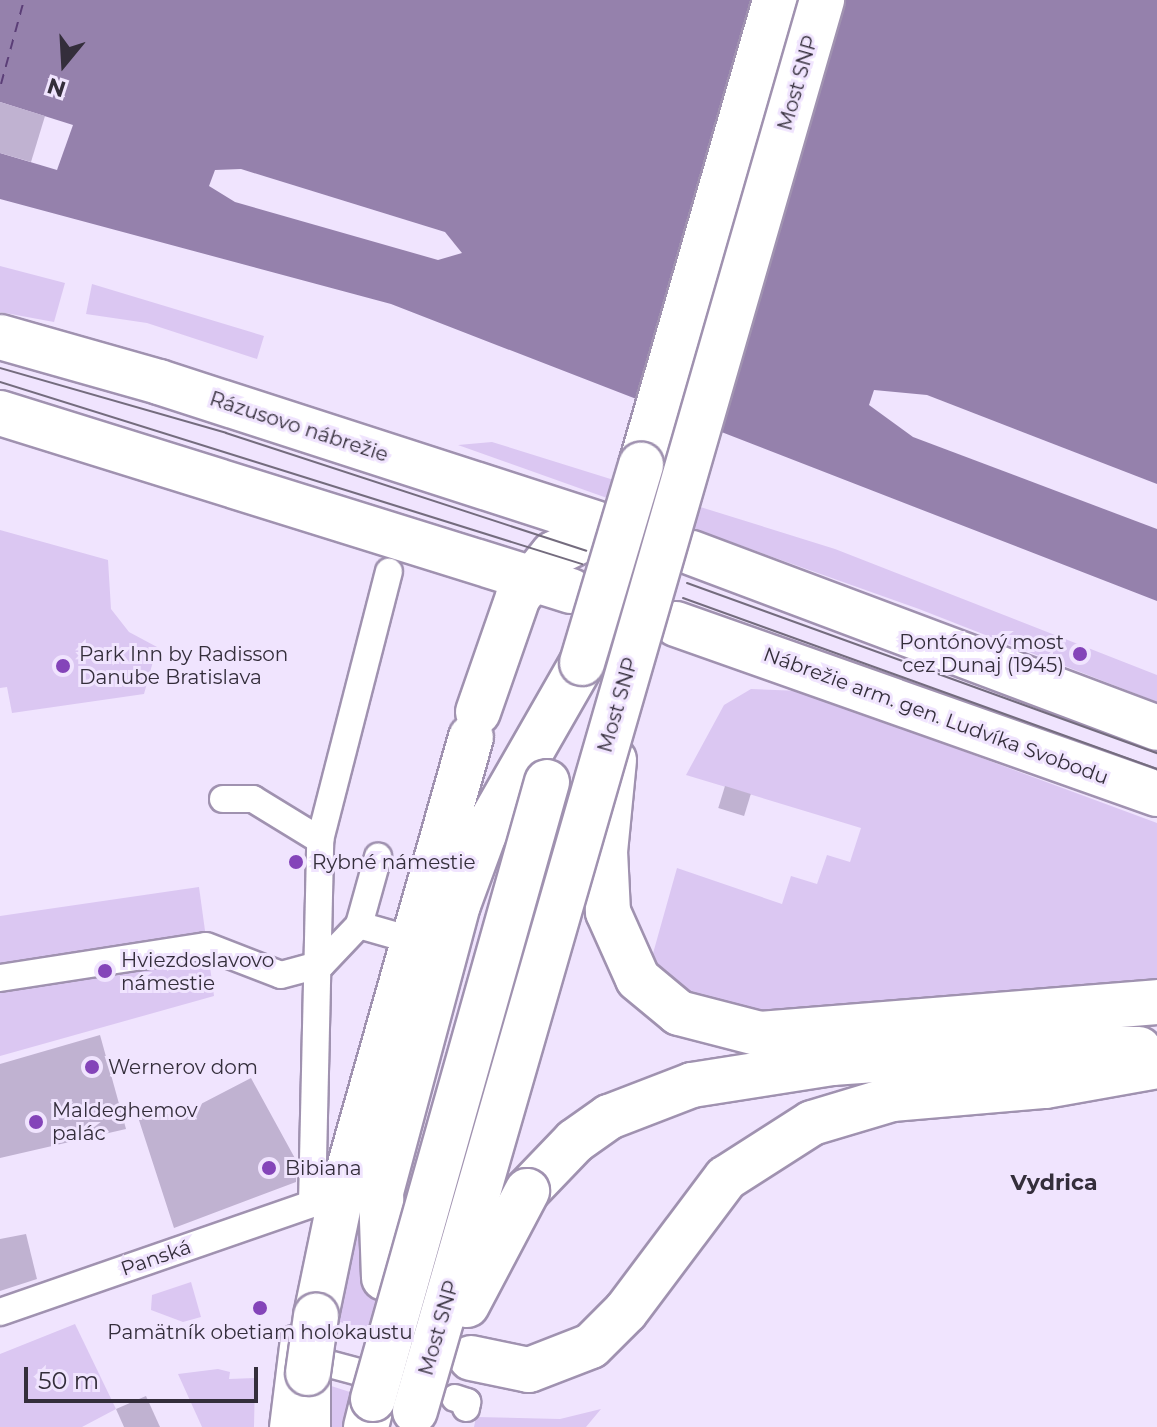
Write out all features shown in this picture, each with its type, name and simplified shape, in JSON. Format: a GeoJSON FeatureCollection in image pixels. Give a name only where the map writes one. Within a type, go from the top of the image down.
{"type":"FeatureCollection","features":[{"type":"Feature","properties":{"kind":"main road"},"geometry":{"type":"LineString","coordinates":[[366,1399],[775,0]]}},
{"type":"Feature","properties":{"kind":"main road","name":"Most SNP"},"geometry":{"type":"LineString","coordinates":[[437,1411],[619,701],[822,0]]}},
{"type":"Feature","properties":{"kind":"main road","name":"Rázusovo nábrežie"},"geometry":{"type":"LineString","coordinates":[[0,337],[159,382],[594,529],[553,554],[552,585]]}},
{"type":"Feature","properties":{"kind":"main road"},"geometry":{"type":"LineString","coordinates":[[0,413],[552,585]]}},
{"type":"Feature","properties":{"kind":"main road"},"geometry":{"type":"LineString","coordinates":[[422,543],[475,585],[502,628]]}},
{"type":"Feature","properties":{"kind":"main road"},"geometry":{"type":"LineString","coordinates":[[692,553],[1157,728]]}},
{"type":"Feature","properties":{"kind":"main road"},"geometry":{"type":"LineString","coordinates":[[308,1427],[319,1369],[316,1316],[340,1200],[502,628],[552,585]]}},
{"type":"Feature","properties":{"kind":"main road","name":"Nábrežie arm. gen. Ludvíka Svobodu"},"geometry":{"type":"LineString","coordinates":[[695,631],[1157,794]]}},
{"type":"Feature","properties":{"kind":"main road"},"geometry":{"type":"LineString","coordinates":[[384,1278],[378,1214],[400,1113],[484,834],[582,663]]}},
{"type":"Feature","properties":{"kind":"main road"},"geometry":{"type":"LineString","coordinates":[[619,701],[605,851],[612,926],[644,987],[679,1013],[713,1025],[779,1033],[1150,1004]]}},
{"type":"Feature","properties":{"kind":"main road"},"geometry":{"type":"LineString","coordinates":[[437,1411],[504,1229],[541,1173],[609,1117],[712,1081],[832,1063],[1045,1048],[1157,1049]]}},
{"type":"Feature","properties":{"kind":"main road"},"geometry":{"type":"LineString","coordinates":[[471,1358],[529,1370],[591,1346],[626,1311],[726,1178],[812,1123],[892,1099],[1045,1086],[1157,1066]]}},
{"type":"Feature","properties":{"kind":"street"},"geometry":{"type":"LineString","coordinates":[[283,1427],[286,1366],[291,1367],[319,1204],[312,1204],[322,964],[320,840],[376,665],[389,572]]}},
{"type":"Feature","properties":{"kind":"street"},"geometry":{"type":"LineString","coordinates":[[223,799],[253,799],[320,840]]}},
{"type":"Feature","properties":{"kind":"street"},"geometry":{"type":"LineString","coordinates":[[0,978],[206,946],[281,975],[322,964],[359,925],[378,857]]}},
{"type":"Feature","properties":{"kind":"street"},"geometry":{"type":"LineString","coordinates":[[359,925],[395,935]]}},
{"type":"Feature","properties":{"kind":"street","name":"Panská"},"geometry":{"type":"LineString","coordinates":[[0,1312],[312,1204]]}},
{"type":"Feature","properties":{"kind":"street"},"geometry":{"type":"LineString","coordinates":[[319,1369],[366,1399]]}},
{"type":"Feature","properties":{"kind":"shaded area"},"geometry":{"type":"Polygon","coordinates":[[[0,0],[1157,0],[1157,601],[391,304],[0,199],[0,0]]]}},
{"type":"Feature","properties":{"kind":"shaded area"},"geometry":{"type":"Polygon","coordinates":[[[0,266],[65,283],[54,322],[0,312],[0,266]]]}},
{"type":"Feature","properties":{"kind":"shaded area"},"geometry":{"type":"Polygon","coordinates":[[[92,284],[264,336],[257,359],[147,323],[86,314],[92,284]]]}},
{"type":"Feature","properties":{"kind":"shaded area"},"geometry":{"type":"Polygon","coordinates":[[[492,442],[835,549],[1157,675],[1157,702],[919,609],[458,445],[492,442]]]}},
{"type":"Feature","properties":{"kind":"shaded area"},"geometry":{"type":"Polygon","coordinates":[[[0,530],[108,560],[111,609],[129,632],[157,647],[144,694],[12,713],[7,687],[0,688],[0,530]]]}},
{"type":"Feature","properties":{"kind":"shaded area"},"geometry":{"type":"Polygon","coordinates":[[[751,689],[801,691],[1157,823],[1157,988],[781,1021],[689,997],[652,957],[677,868],[782,904],[791,876],[817,884],[827,855],[850,862],[861,828],[686,775],[724,705],[751,689]]]}},
{"type":"Feature","properties":{"kind":"shaded area","name":"Hviezdoslavovo námestie"},"geometry":{"type":"Polygon","coordinates":[[[199,887],[214,996],[0,1056],[0,916],[199,887]]]}},
{"type":"Feature","properties":{"kind":"shaded area"},"geometry":{"type":"Polygon","coordinates":[[[362,1190],[364,1271],[392,1336],[336,1321],[362,1190]]]}},
{"type":"Feature","properties":{"kind":"shaded area"},"geometry":{"type":"Polygon","coordinates":[[[191,1282],[201,1317],[183,1322],[151,1310],[152,1295],[191,1282]]]}},
{"type":"Feature","properties":{"kind":"shaded area"},"geometry":{"type":"Polygon","coordinates":[[[75,1324],[116,1409],[82,1427],[0,1427],[0,1354],[75,1324]]]}},
{"type":"Feature","properties":{"kind":"shaded area"},"geometry":{"type":"Polygon","coordinates":[[[218,1369],[230,1372],[229,1379],[255,1378],[254,1427],[202,1427],[178,1374],[218,1369]]]}},
{"type":"Feature","properties":{"kind":"shaded area"},"geometry":{"type":"Polygon","coordinates":[[[325,1384],[353,1393],[343,1427],[322,1427],[325,1384]]]}},
{"type":"Feature","properties":{"kind":"shaded area"},"geometry":{"type":"Polygon","coordinates":[[[601,1409],[586,1427],[474,1427],[476,1417],[560,1419],[601,1409]]]}},
{"type":"Feature","properties":{"kind":"pier"},"geometry":{"type":"Polygon","coordinates":[[[0,102],[73,125],[57,170],[0,153],[0,102]]]}},
{"type":"Feature","properties":{"kind":"pier"},"geometry":{"type":"Polygon","coordinates":[[[241,169],[445,232],[462,253],[438,260],[235,202],[209,186],[215,170],[241,169]]]}},
{"type":"Feature","properties":{"kind":"pier"},"geometry":{"type":"Polygon","coordinates":[[[874,390],[927,395],[1157,484],[1157,529],[913,437],[869,405],[874,390]]]}},
{"type":"Feature","properties":{"kind":"building"},"geometry":{"type":"Polygon","coordinates":[[[0,102],[45,116],[31,162],[0,153],[0,102]]]}},
{"type":"Feature","properties":{"kind":"building"},"geometry":{"type":"Polygon","coordinates":[[[725,786],[751,794],[744,816],[718,808],[725,786]]]}},
{"type":"Feature","properties":{"kind":"building","name":"Maldeghemov palác"},"geometry":{"type":"Polygon","coordinates":[[[100,1035],[126,1129],[0,1158],[0,1064],[100,1035]]]}},
{"type":"Feature","properties":{"kind":"building"},"geometry":{"type":"Polygon","coordinates":[[[251,1078],[297,1162],[296,1182],[174,1228],[136,1111],[165,1105],[170,1120],[251,1078]]]}},
{"type":"Feature","properties":{"kind":"building"},"geometry":{"type":"Polygon","coordinates":[[[26,1234],[37,1279],[0,1291],[0,1239],[26,1234]]]}},
{"type":"Feature","properties":{"kind":"building"},"geometry":{"type":"Polygon","coordinates":[[[146,1396],[160,1427],[124,1427],[116,1409],[146,1396]]]}},
{"type":"Feature","properties":{"kind":"ferry route"},"geometry":{"type":"LineString","coordinates":[[1,84],[24,0]]}},
{"type":"Feature","properties":{"kind":"tram line"},"geometry":{"type":"LineString","coordinates":[[0,368],[226,433],[586,551]]}},
{"type":"Feature","properties":{"kind":"tram line"},"geometry":{"type":"LineString","coordinates":[[0,382],[582,564]]}},
{"type":"Feature","properties":{"kind":"tram line"},"geometry":{"type":"LineString","coordinates":[[687,583],[1157,753]]}},
{"type":"Feature","properties":{"kind":"tram line"},"geometry":{"type":"LineString","coordinates":[[683,598],[1157,769]]}},
{"type":"Feature","properties":{"kind":"place","name":"Pontónový most cez Dunaj (1945)"},"geometry":{"type":"Point","coordinates":[1080,654]}},
{"type":"Feature","properties":{"kind":"place","name":"Park Inn by Radisson Danube Bratislava"},"geometry":{"type":"Point","coordinates":[63,666]}},
{"type":"Feature","properties":{"kind":"place","name":"Rybné námestie"},"geometry":{"type":"Point","coordinates":[296,862]}},
{"type":"Feature","properties":{"kind":"place","name":"Hviezdoslavovo námestie"},"geometry":{"type":"Point","coordinates":[105,971]}},
{"type":"Feature","properties":{"kind":"place","name":"Wernerov dom"},"geometry":{"type":"Point","coordinates":[92,1067]}},
{"type":"Feature","properties":{"kind":"place","name":"Maldeghemov palác"},"geometry":{"type":"Point","coordinates":[36,1122]}},
{"type":"Feature","properties":{"kind":"place","name":"Bibiana"},"geometry":{"type":"Point","coordinates":[269,1168]}},
{"type":"Feature","properties":{"kind":"place","name":"Pamätník obetiam holokaustu"},"geometry":{"type":"Point","coordinates":[260,1308]}},
{"type":"Feature","properties":{"kind":"district","name":"Vydrica"},"geometry":{"type":"Point","coordinates":[1054,1183]}}]}
